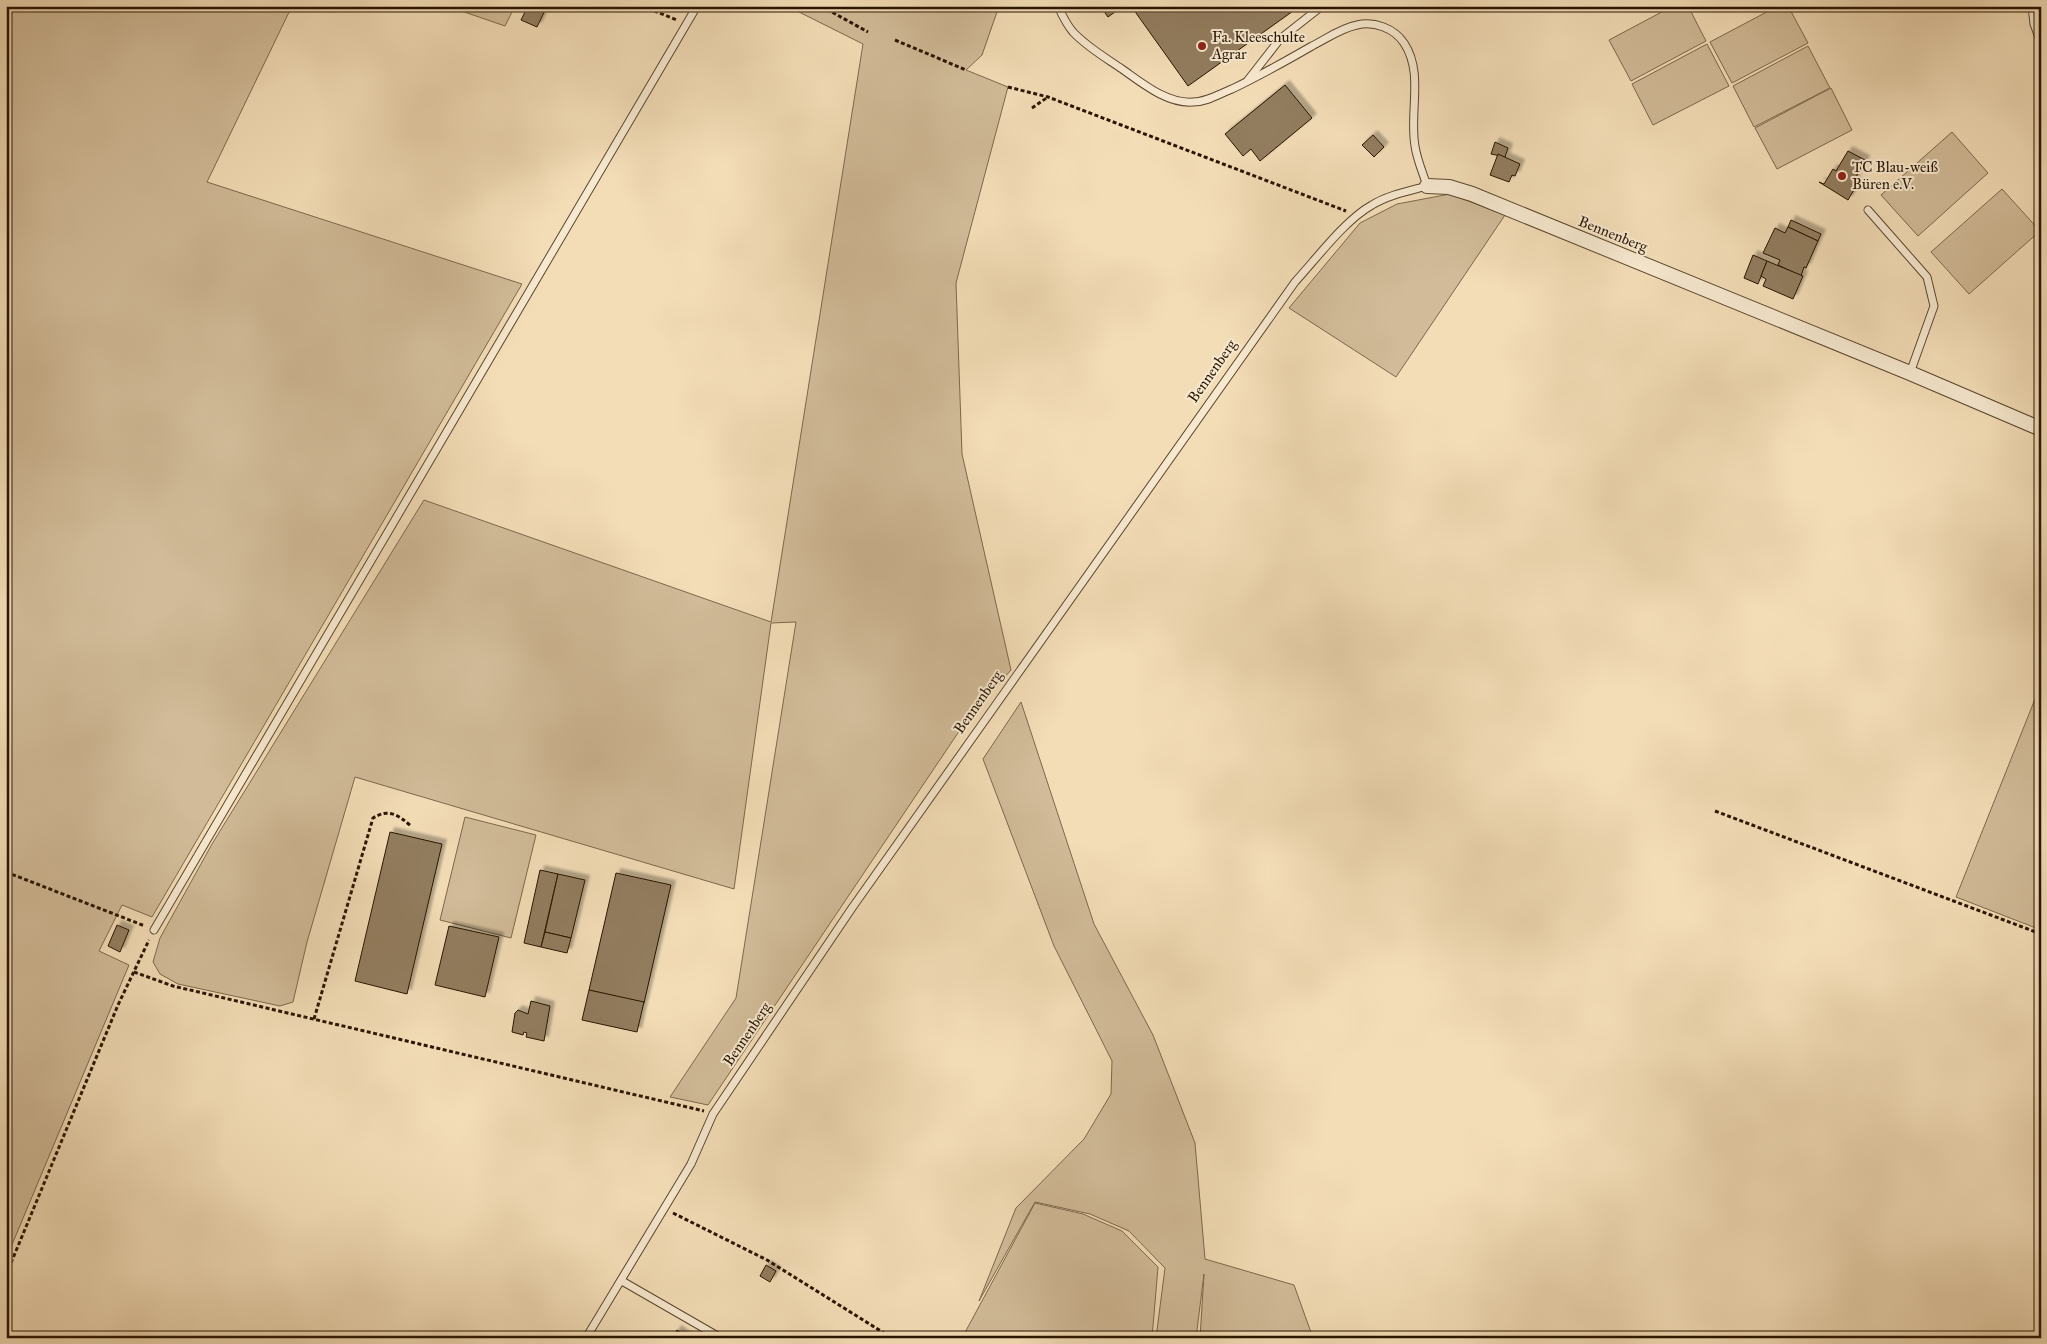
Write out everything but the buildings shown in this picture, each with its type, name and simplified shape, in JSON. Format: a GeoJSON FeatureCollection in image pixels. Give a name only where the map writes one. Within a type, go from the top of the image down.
{"type":"FeatureCollection","features":[{"type":"Feature","properties":{"kind":"street","name":"Bennenberg"},"geometry":{"type":"LineString","coordinates":[[1427,186],[1448,187],[1472,194],[1910,373],[2041,429]]}},
{"type":"Feature","properties":{"kind":"lane"},"geometry":{"type":"LineString","coordinates":[[154,930],[697,6]]}},
{"type":"Feature","properties":{"kind":"lane"},"geometry":{"type":"LineString","coordinates":[[1058,6],[1073,32],[1094,49],[1152,89],[1172,99],[1192,103],[1208,100],[1340,31],[1356,25],[1370,24],[1383,27],[1403,41],[1411,55],[1415,72],[1413,119],[1415,147],[1427,186]]}},
{"type":"Feature","properties":{"kind":"lane"},"geometry":{"type":"LineString","coordinates":[[1247,81],[1280,39],[1322,6]]}},
{"type":"Feature","properties":{"kind":"lane"},"geometry":{"type":"LineString","coordinates":[[2032,6],[2034,24],[2041,43]]}},
{"type":"Feature","properties":{"kind":"lane","name":"Bennenberg"},"geometry":{"type":"LineString","coordinates":[[586,1338],[666,1210],[692,1164],[713,1114],[852,908],[1295,282],[1356,215],[1373,204],[1390,197],[1427,186]]}},
{"type":"Feature","properties":{"kind":"lane"},"geometry":{"type":"LineString","coordinates":[[1868,210],[1927,277],[1934,306],[1910,373]]}},
{"type":"Feature","properties":{"kind":"lane"},"geometry":{"type":"LineString","coordinates":[[622,1280],[721,1338]]}},
{"type":"Feature","properties":{"kind":"path"},"geometry":{"type":"LineString","coordinates":[[642,6],[686,23]]}},
{"type":"Feature","properties":{"kind":"path"},"geometry":{"type":"LineString","coordinates":[[821,6],[868,32]]}},
{"type":"Feature","properties":{"kind":"path"},"geometry":{"type":"LineString","coordinates":[[895,40],[966,70]]}},
{"type":"Feature","properties":{"kind":"path"},"geometry":{"type":"LineString","coordinates":[[1008,87],[1048,96],[1356,215]]}},
{"type":"Feature","properties":{"kind":"path"},"geometry":{"type":"LineString","coordinates":[[1032,108],[1048,96]]}},
{"type":"Feature","properties":{"kind":"path"},"geometry":{"type":"LineString","coordinates":[[1715,811],[2041,934]]}},
{"type":"Feature","properties":{"kind":"path"},"geometry":{"type":"LineString","coordinates":[[314,1019],[373,818],[389,812],[398,815],[411,826]]}},
{"type":"Feature","properties":{"kind":"path"},"geometry":{"type":"LineString","coordinates":[[6,872],[154,930],[134,972],[6,1275]]}},
{"type":"Feature","properties":{"kind":"path"},"geometry":{"type":"LineString","coordinates":[[134,972],[173,986],[713,1114]]}},
{"type":"Feature","properties":{"kind":"path"},"geometry":{"type":"LineString","coordinates":[[666,1210],[767,1260],[892,1338]]}},
{"type":"Feature","properties":{"kind":"shaded area"},"geometry":{"type":"Polygon","coordinates":[[[6,6],[292,6],[207,182],[522,284],[152,917],[122,905],[99,951],[129,965],[6,1259],[6,6]]]}},
{"type":"Feature","properties":{"kind":"shaded area"},"geometry":{"type":"Polygon","coordinates":[[[447,6],[515,6],[505,26],[447,6]]]}},
{"type":"Feature","properties":{"kind":"shaded area"},"geometry":{"type":"Polygon","coordinates":[[[787,6],[999,6],[982,55],[966,70],[1008,87],[956,283],[962,454],[1011,670],[968,718],[708,1105],[670,1097],[736,998],[796,622],[771,623],[734,889],[355,777],[307,942],[293,1002],[280,1006],[178,984],[160,974],[153,962],[160,938],[212,844],[424,500],[771,622],[863,44],[787,6]]]}},
{"type":"Feature","properties":{"kind":"shaded area"},"geometry":{"type":"Polygon","coordinates":[[[1673,6],[1688,6],[1706,41],[1631,81],[1609,40],[1673,6]]]}},
{"type":"Feature","properties":{"kind":"shaded area"},"geometry":{"type":"Polygon","coordinates":[[[1778,6],[1788,6],[1808,43],[1732,83],[1710,42],[1778,6]]]}},
{"type":"Feature","properties":{"kind":"shaded area"},"geometry":{"type":"Polygon","coordinates":[[[1707,44],[1729,86],[1653,125],[1632,84],[1707,44]]]}},
{"type":"Feature","properties":{"kind":"shaded area"},"geometry":{"type":"Polygon","coordinates":[[[1808,46],[1830,88],[1754,127],[1733,86],[1808,46]]]}},
{"type":"Feature","properties":{"kind":"shaded area"},"geometry":{"type":"Polygon","coordinates":[[[1831,88],[1852,130],[1777,169],[1755,128],[1831,88]]]}},
{"type":"Feature","properties":{"kind":"shaded area"},"geometry":{"type":"Polygon","coordinates":[[[1952,132],[1988,173],[1918,236],[1881,195],[1952,132]]]}},
{"type":"Feature","properties":{"kind":"shaded area"},"geometry":{"type":"Polygon","coordinates":[[[2002,189],[2040,231],[1969,294],[1931,252],[2002,189]]]}},
{"type":"Feature","properties":{"kind":"shaded area"},"geometry":{"type":"Polygon","coordinates":[[[1450,194],[1505,215],[1396,377],[1289,308],[1360,223],[1397,204],[1450,194]]]}},
{"type":"Feature","properties":{"kind":"shaded area"},"geometry":{"type":"Polygon","coordinates":[[[2041,684],[2041,930],[1956,897],[2041,684]]]}},
{"type":"Feature","properties":{"kind":"shaded area"},"geometry":{"type":"Polygon","coordinates":[[[1021,702],[1094,924],[1153,1035],[1195,1143],[1205,1259],[1294,1285],[1313,1338],[1200,1338],[1204,1274],[1196,1338],[1156,1338],[1165,1268],[1129,1231],[1090,1214],[1035,1202],[979,1301],[1016,1208],[1084,1139],[1111,1094],[1112,1061],[1054,946],[983,759],[1021,702]]]}},
{"type":"Feature","properties":{"kind":"shaded area"},"geometry":{"type":"Polygon","coordinates":[[[465,817],[536,835],[511,938],[440,920],[465,817]]]}},
{"type":"Feature","properties":{"kind":"shaded area"},"geometry":{"type":"Polygon","coordinates":[[[1035,1203],[1083,1214],[1122,1231],[1158,1267],[1152,1338],[962,1338],[1035,1203]]]}},
{"type":"Feature","properties":{"kind":"place","name":"Fa. Kleeschulte Agrar"},"geometry":{"type":"Point","coordinates":[1202,46]}},
{"type":"Feature","properties":{"kind":"place","name":"TC Blau-weiß Büren e.V."},"geometry":{"type":"Point","coordinates":[1842,176]}}]}
